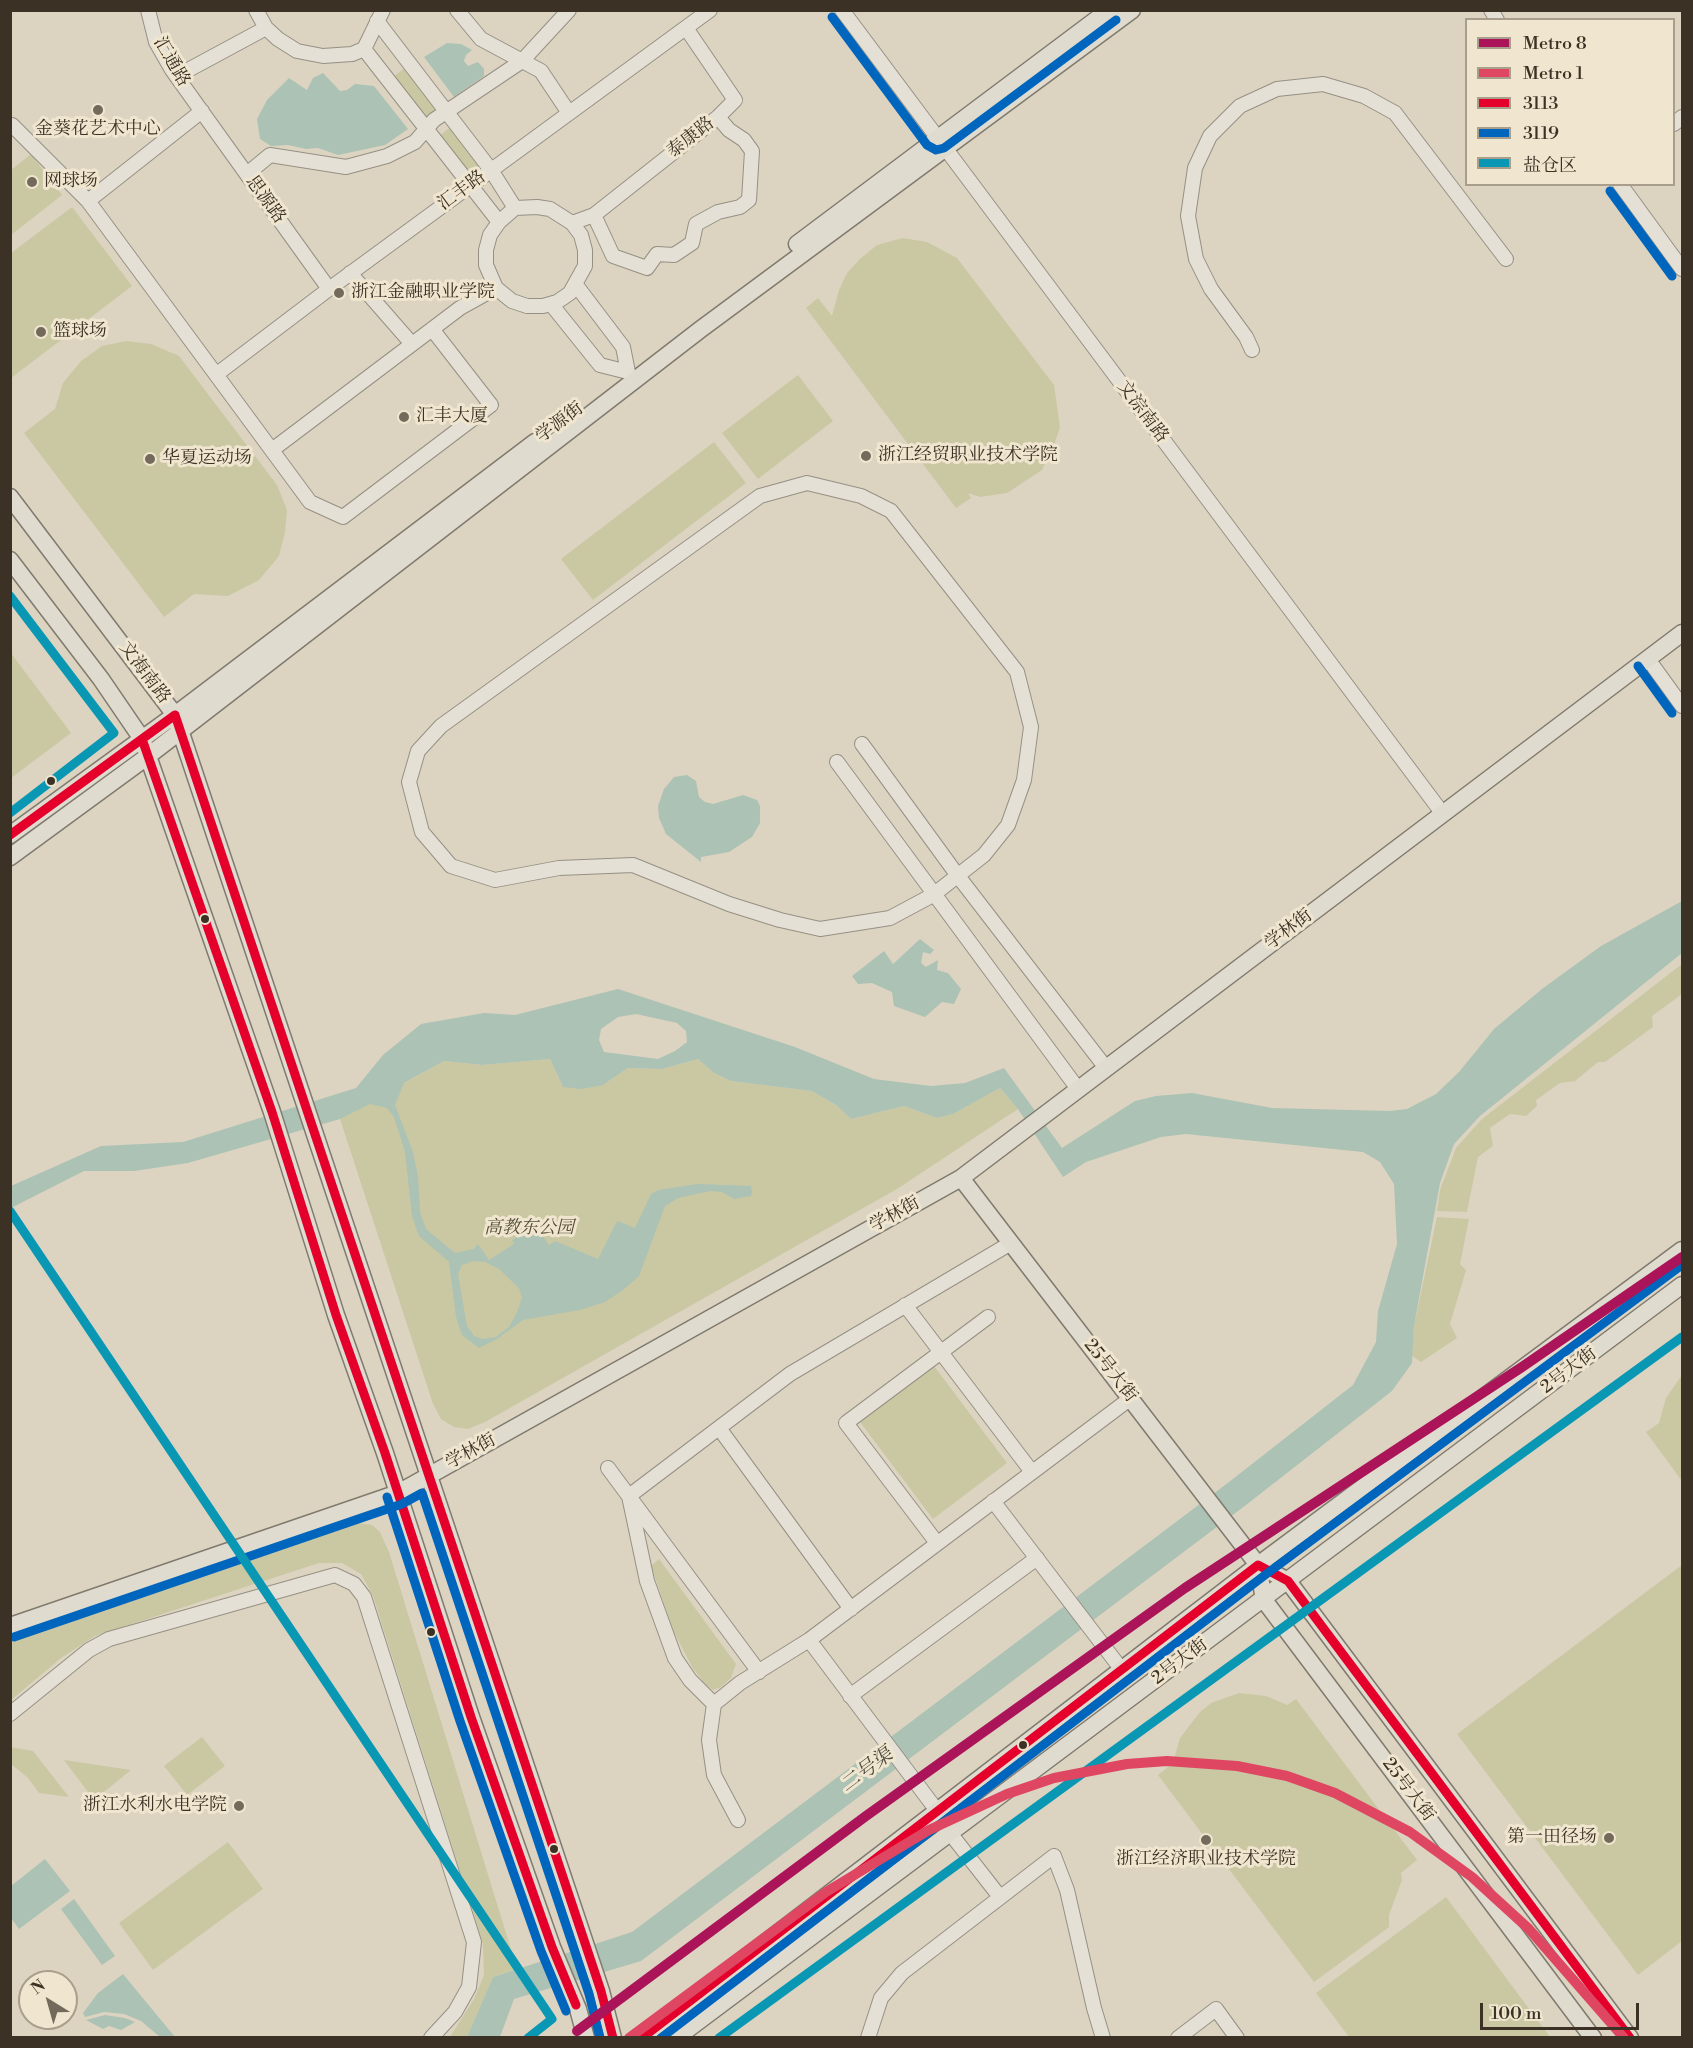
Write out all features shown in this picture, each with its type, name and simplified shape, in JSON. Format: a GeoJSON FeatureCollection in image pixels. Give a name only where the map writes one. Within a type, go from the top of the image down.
{"type":"FeatureCollection","features":[{"type":"Feature","properties":{"kind":"main road","name":"学源街"},"geometry":{"type":"LineString","coordinates":[[10,835],[142,739],[178,723],[628,372],[941,143],[1109,10]]}},
{"type":"Feature","properties":{"kind":"main road"},"geometry":{"type":"LineString","coordinates":[[10,857],[148,756],[178,723],[701,328],[941,143],[1132,10]]}},
{"type":"Feature","properties":{"kind":"main road","name":"文海南路"},"geometry":{"type":"LineString","coordinates":[[10,497],[178,723],[601,1991],[613,2037]]}},
{"type":"Feature","properties":{"kind":"main road"},"geometry":{"type":"LineString","coordinates":[[10,560],[102,680],[142,739],[272,1112],[336,1315],[398,1493],[471,1718],[552,1947],[578,2009],[586,2037]]}},
{"type":"Feature","properties":{"kind":"main road","name":"学林街"},"geometry":{"type":"LineString","coordinates":[[10,1626],[398,1493],[961,1178],[1683,633]]}},
{"type":"Feature","properties":{"kind":"main road","name":"25号大街"},"geometry":{"type":"LineString","coordinates":[[961,1178],[1258,1565],[1288,1581],[1630,2037]]}},
{"type":"Feature","properties":{"kind":"main road","name":"2号大街"},"geometry":{"type":"LineString","coordinates":[[641,2037],[1258,1565],[1683,1250]]}},
{"type":"Feature","properties":{"kind":"main road","name":"2号大街"},"geometry":{"type":"LineString","coordinates":[[676,2037],[1683,1285]]}},
{"type":"Feature","properties":{"kind":"main road","name":"25号大街"},"geometry":{"type":"LineString","coordinates":[[1258,1565],[1264,1600],[1593,2037]]}},
{"type":"Feature","properties":{"kind":"street","name":"汇通路"},"geometry":{"type":"LineString","coordinates":[[148,10],[156,42],[202,111]]}},
{"type":"Feature","properties":{"kind":"street"},"geometry":{"type":"LineString","coordinates":[[256,10],[266,28],[278,39],[308,55],[352,54],[364,49],[380,16],[491,170],[515,208]]}},
{"type":"Feature","properties":{"kind":"street"},"geometry":{"type":"LineString","coordinates":[[457,10],[481,39],[542,71],[569,113]]}},
{"type":"Feature","properties":{"kind":"street"},"geometry":{"type":"LineString","coordinates":[[247,174],[270,155],[346,168],[387,156],[416,142],[434,120],[522,62],[569,10]]}},
{"type":"Feature","properties":{"kind":"street","name":"汇丰路"},"geometry":{"type":"LineString","coordinates":[[217,374],[329,289],[710,10]]}},
{"type":"Feature","properties":{"kind":"street","name":"文淙南路"},"geometry":{"type":"LineString","coordinates":[[842,10],[1443,814]]}},
{"type":"Feature","properties":{"kind":"street"},"geometry":{"type":"LineString","coordinates":[[177,76],[266,28]]}},
{"type":"Feature","properties":{"kind":"street","name":"泰康路"},"geometry":{"type":"LineString","coordinates":[[572,223],[594,214],[718,117],[735,100],[686,28]]}},
{"type":"Feature","properties":{"kind":"street"},"geometry":{"type":"LineString","coordinates":[[364,49],[499,222]]}},
{"type":"Feature","properties":{"kind":"street"},"geometry":{"type":"LineString","coordinates":[[1252,350],[1246,337],[1211,289],[1196,259],[1188,216],[1195,168],[1210,136],[1240,106],[1277,89],[1323,84],[1364,96],[1395,114],[1506,259]]}},
{"type":"Feature","properties":{"kind":"street"},"geometry":{"type":"LineString","coordinates":[[88,201],[202,111]]}},
{"type":"Feature","properties":{"kind":"street","name":"思源路"},"geometry":{"type":"LineString","coordinates":[[202,111],[329,289]]}},
{"type":"Feature","properties":{"kind":"street"},"geometry":{"type":"LineString","coordinates":[[594,214],[613,256],[647,268],[657,254],[674,255],[692,243],[696,224],[718,212],[740,207],[748,200],[752,152],[744,140],[729,130],[718,117]]}},
{"type":"Feature","properties":{"kind":"street"},"geometry":{"type":"LineString","coordinates":[[12,125],[88,201],[310,502],[343,518],[492,405],[432,329]]}},
{"type":"Feature","properties":{"kind":"street"},"geometry":{"type":"LineString","coordinates":[[1621,186],[1683,269]]}},
{"type":"Feature","properties":{"kind":"street"},"geometry":{"type":"LineString","coordinates":[[515,208],[550,209],[572,223],[581,236],[585,250],[585,266],[570,293],[551,304],[527,306],[513,301],[496,288],[486,265],[486,250],[490,235],[499,222],[515,208]]}},
{"type":"Feature","properties":{"kind":"street"},"geometry":{"type":"LineString","coordinates":[[351,273],[412,344]]}},
{"type":"Feature","properties":{"kind":"street"},"geometry":{"type":"LineString","coordinates":[[551,304],[600,365],[628,372],[623,347],[576,285]]}},
{"type":"Feature","properties":{"kind":"street"},"geometry":{"type":"LineString","coordinates":[[272,450],[460,308],[496,288]]}},
{"type":"Feature","properties":{"kind":"street"},"geometry":{"type":"LineString","coordinates":[[807,483],[861,496],[891,511],[1017,672],[1030,727],[1024,780],[1008,825],[984,855],[933,895],[890,918],[820,929],[780,920],[729,904],[633,865],[559,868],[495,880],[451,866],[422,832],[409,782],[418,751],[441,726],[760,496],[807,483]]}},
{"type":"Feature","properties":{"kind":"street"},"geometry":{"type":"LineString","coordinates":[[1647,659],[1683,706]]}},
{"type":"Feature","properties":{"kind":"street"},"geometry":{"type":"LineString","coordinates":[[862,744],[958,876],[1106,1068]]}},
{"type":"Feature","properties":{"kind":"street"},"geometry":{"type":"LineString","coordinates":[[837,762],[1078,1089]]}},
{"type":"Feature","properties":{"kind":"street"},"geometry":{"type":"LineString","coordinates":[[628,1496],[790,1374],[1011,1244]]}},
{"type":"Feature","properties":{"kind":"street"},"geometry":{"type":"LineString","coordinates":[[905,1305],[1032,1472]]}},
{"type":"Feature","properties":{"kind":"street"},"geometry":{"type":"LineString","coordinates":[[937,1543],[846,1423],[988,1317]]}},
{"type":"Feature","properties":{"kind":"street"},"geometry":{"type":"LineString","coordinates":[[738,1820],[714,1775],[709,1740],[714,1704],[740,1683],[809,1640],[1131,1398]]}},
{"type":"Feature","properties":{"kind":"street"},"geometry":{"type":"LineString","coordinates":[[719,1428],[851,1609]]}},
{"type":"Feature","properties":{"kind":"street"},"geometry":{"type":"LineString","coordinates":[[608,1468],[759,1672]]}},
{"type":"Feature","properties":{"kind":"street"},"geometry":{"type":"LineString","coordinates":[[628,1496],[647,1581],[675,1658],[690,1680],[714,1704]]}},
{"type":"Feature","properties":{"kind":"street"},"geometry":{"type":"LineString","coordinates":[[993,1501],[1122,1670]]}},
{"type":"Feature","properties":{"kind":"street"},"geometry":{"type":"LineString","coordinates":[[850,1696],[1037,1558]]}},
{"type":"Feature","properties":{"kind":"street"},"geometry":{"type":"LineString","coordinates":[[10,1714],[89,1650],[109,1639],[335,1575],[354,1584],[364,1597],[474,1942],[469,1987],[455,2012],[431,2037]]}},
{"type":"Feature","properties":{"kind":"street"},"geometry":{"type":"LineString","coordinates":[[809,1640],[938,1812]]}},
{"type":"Feature","properties":{"kind":"street"},"geometry":{"type":"LineString","coordinates":[[950,1833],[1000,1897]]}},
{"type":"Feature","properties":{"kind":"street"},"geometry":{"type":"LineString","coordinates":[[868,2037],[881,1998],[889,1986],[1054,1856],[1067,1890],[1094,2008],[1103,2037]]}},
{"type":"Feature","properties":{"kind":"street"},"geometry":{"type":"LineString","coordinates":[[1178,2037],[1216,2009],[1237,2037]]}},
{"type":"Feature","properties":{"kind":"green space"},"geometry":{"type":"Polygon","coordinates":[[[406,67],[438,109],[424,119],[393,77],[406,67]]]}},
{"type":"Feature","properties":{"kind":"green space"},"geometry":{"type":"Polygon","coordinates":[[[452,126],[484,169],[470,179],[438,137],[452,126]]]}},
{"type":"Feature","properties":{"kind":"green space","name":"网球场"},"geometry":{"type":"Polygon","coordinates":[[[31,154],[62,195],[11,235],[11,170],[31,154]]]}},
{"type":"Feature","properties":{"kind":"green space","name":"篮球场"},"geometry":{"type":"Polygon","coordinates":[[[72,207],[132,286],[11,378],[11,253],[72,207]]]}},
{"type":"Feature","properties":{"kind":"green space"},"geometry":{"type":"Polygon","coordinates":[[[903,238],[927,242],[957,258],[1054,385],[1060,428],[1053,447],[1042,470],[1007,493],[980,497],[968,493],[971,498],[956,508],[806,308],[818,298],[832,316],[839,290],[847,273],[877,245],[903,238]]]}},
{"type":"Feature","properties":{"kind":"green space","name":"华夏运动场"},"geometry":{"type":"Polygon","coordinates":[[[126,341],[151,344],[179,356],[277,485],[287,510],[279,556],[259,580],[228,596],[194,594],[164,617],[24,433],[55,409],[63,383],[81,361],[102,346],[126,341]]]}},
{"type":"Feature","properties":{"kind":"green space"},"geometry":{"type":"Polygon","coordinates":[[[798,375],[833,421],[758,479],[722,433],[798,375]]]}},
{"type":"Feature","properties":{"kind":"green space"},"geometry":{"type":"Polygon","coordinates":[[[714,442],[746,483],[593,600],[561,559],[714,442]]]}},
{"type":"Feature","properties":{"kind":"green space"},"geometry":{"type":"Polygon","coordinates":[[[10,652],[71,733],[11,778],[10,778],[10,652]]]}},
{"type":"Feature","properties":{"kind":"green space"},"geometry":{"type":"Polygon","coordinates":[[[1682,964],[1682,994],[1652,1016],[1653,1027],[1605,1062],[1598,1062],[1575,1081],[1560,1083],[1536,1100],[1537,1106],[1526,1116],[1510,1114],[1490,1128],[1493,1146],[1478,1157],[1467,1212],[1437,1211],[1440,1190],[1456,1148],[1482,1119],[1682,964]]]}},
{"type":"Feature","properties":{"kind":"green space","name":"高教东公园"},"geometry":{"type":"Polygon","coordinates":[[[550,1059],[563,1087],[603,1085],[628,1068],[662,1069],[698,1059],[714,1073],[731,1081],[812,1091],[836,1105],[851,1119],[904,1106],[937,1118],[953,1114],[1000,1088],[1018,1109],[897,1189],[485,1422],[468,1429],[454,1427],[441,1419],[433,1404],[340,1119],[444,1061],[482,1065],[550,1059]]]}},
{"type":"Feature","properties":{"kind":"green space"},"geometry":{"type":"Polygon","coordinates":[[[1437,1217],[1469,1219],[1460,1264],[1466,1270],[1450,1324],[1457,1338],[1421,1362],[1412,1356],[1414,1326],[1437,1217]]]}},
{"type":"Feature","properties":{"kind":"green space"},"geometry":{"type":"Polygon","coordinates":[[[934,1366],[1007,1463],[933,1519],[860,1422],[934,1366]]]}},
{"type":"Feature","properties":{"kind":"green space"},"geometry":{"type":"Polygon","coordinates":[[[1682,1375],[1682,1481],[1646,1432],[1659,1423],[1666,1398],[1682,1375]]]}},
{"type":"Feature","properties":{"kind":"green space"},"geometry":{"type":"Polygon","coordinates":[[[357,1523],[372,1525],[380,1532],[389,1552],[517,1969],[493,1977],[467,2037],[450,2037],[474,1999],[484,1975],[483,1944],[373,1596],[361,1574],[342,1563],[319,1563],[95,1636],[61,1658],[11,1700],[10,1642],[329,1528],[357,1523]]]}},
{"type":"Feature","properties":{"kind":"green space"},"geometry":{"type":"Polygon","coordinates":[[[659,1559],[736,1664],[731,1678],[721,1687],[713,1690],[705,1684],[692,1667],[674,1632],[651,1566],[659,1559]]]}},
{"type":"Feature","properties":{"kind":"green space","name":"第一田径场"},"geometry":{"type":"Polygon","coordinates":[[[1682,1565],[1682,1941],[1638,1975],[1457,1734],[1682,1565]]]}},
{"type":"Feature","properties":{"kind":"green space"},"geometry":{"type":"Polygon","coordinates":[[[1239,1693],[1266,1696],[1287,1705],[1296,1699],[1417,1860],[1401,1873],[1402,1880],[1389,1915],[1389,1927],[1314,1982],[1158,1775],[1173,1763],[1180,1738],[1200,1712],[1211,1703],[1239,1693]]]}},
{"type":"Feature","properties":{"kind":"green space"},"geometry":{"type":"Polygon","coordinates":[[[202,1737],[225,1766],[187,1795],[164,1766],[202,1737]]]}},
{"type":"Feature","properties":{"kind":"green space"},"geometry":{"type":"Polygon","coordinates":[[[10,1747],[33,1751],[69,1797],[39,1793],[28,1778],[11,1764],[10,1747]]]}},
{"type":"Feature","properties":{"kind":"green space"},"geometry":{"type":"Polygon","coordinates":[[[64,1760],[131,1770],[94,1800],[64,1760]]]}},
{"type":"Feature","properties":{"kind":"green space"},"geometry":{"type":"Polygon","coordinates":[[[228,1842],[263,1889],[153,1970],[119,1923],[228,1842]]]}},
{"type":"Feature","properties":{"kind":"green space"},"geometry":{"type":"Polygon","coordinates":[[[1446,1897],[1550,2037],[1349,2037],[1316,1993],[1446,1897]]]}},
{"type":"Feature","properties":{"kind":"water"},"geometry":{"type":"Polygon","coordinates":[[[447,43],[461,44],[472,50],[466,55],[464,61],[468,66],[478,62],[484,69],[484,76],[454,97],[424,57],[447,43]]]}},
{"type":"Feature","properties":{"kind":"water"},"geometry":{"type":"Polygon","coordinates":[[[323,73],[340,91],[347,90],[355,84],[374,86],[408,129],[385,145],[338,155],[318,148],[271,146],[260,139],[257,119],[267,100],[289,78],[307,90],[313,78],[323,73]]]}},
{"type":"Feature","properties":{"kind":"water"},"geometry":{"type":"Polygon","coordinates":[[[687,775],[696,781],[699,797],[705,802],[713,804],[743,795],[757,800],[760,806],[760,823],[752,837],[729,852],[701,857],[701,862],[666,834],[659,818],[658,806],[664,789],[674,777],[687,775]]]}},
{"type":"Feature","properties":{"kind":"water","name":"二号渠"},"geometry":{"type":"Polygon","coordinates":[[[1682,901],[1682,953],[1480,1116],[1454,1144],[1440,1183],[1414,1326],[1412,1363],[1392,1391],[1246,1505],[641,1961],[514,1999],[500,2037],[467,2037],[493,1977],[632,1932],[1229,1482],[1353,1385],[1376,1342],[1378,1311],[1397,1244],[1394,1184],[1380,1162],[1363,1152],[1186,1134],[1161,1137],[1086,1162],[1063,1177],[1018,1109],[1000,1088],[953,1114],[937,1118],[904,1106],[851,1119],[836,1105],[812,1091],[731,1081],[714,1073],[698,1059],[662,1069],[628,1068],[603,1085],[581,1089],[563,1087],[550,1059],[482,1065],[444,1061],[404,1083],[395,1105],[413,1152],[418,1176],[420,1212],[426,1229],[455,1253],[474,1249],[478,1244],[489,1260],[514,1244],[512,1240],[535,1225],[549,1245],[555,1241],[598,1259],[617,1221],[635,1228],[651,1194],[659,1190],[697,1184],[751,1186],[752,1192],[751,1196],[734,1199],[722,1192],[710,1191],[678,1198],[665,1206],[639,1276],[623,1290],[605,1302],[580,1310],[523,1320],[497,1339],[479,1348],[462,1335],[456,1317],[449,1262],[419,1236],[412,1216],[405,1152],[394,1117],[387,1108],[370,1104],[340,1119],[188,1163],[134,1171],[84,1171],[11,1208],[11,1186],[101,1146],[183,1142],[356,1088],[383,1055],[421,1024],[484,1013],[515,1015],[618,989],[795,1047],[874,1079],[931,1086],[965,1083],[1004,1068],[1062,1148],[1135,1101],[1156,1096],[1192,1093],[1272,1108],[1390,1111],[1407,1109],[1436,1094],[1459,1072],[1494,1029],[1542,989],[1601,946],[1682,901]],[[636,1014],[618,1017],[601,1029],[599,1040],[604,1052],[658,1059],[687,1042],[686,1031],[677,1023],[636,1014]],[[473,1261],[462,1265],[458,1274],[467,1326],[474,1336],[483,1339],[496,1337],[509,1327],[517,1312],[522,1298],[519,1288],[499,1269],[485,1262],[473,1261]]]}},
{"type":"Feature","properties":{"kind":"water"},"geometry":{"type":"Polygon","coordinates":[[[920,939],[934,950],[930,954],[923,952],[921,963],[926,967],[938,960],[937,970],[948,973],[961,989],[954,1004],[942,1002],[925,1017],[894,1006],[892,992],[872,983],[858,984],[852,976],[884,951],[893,964],[920,939]]]}},
{"type":"Feature","properties":{"kind":"water"},"geometry":{"type":"Polygon","coordinates":[[[45,1859],[70,1891],[19,1929],[11,1918],[11,1886],[45,1859]]]}},
{"type":"Feature","properties":{"kind":"water"},"geometry":{"type":"Polygon","coordinates":[[[74,1899],[115,1956],[102,1965],[61,1909],[74,1899]]]}},
{"type":"Feature","properties":{"kind":"water"},"geometry":{"type":"Polygon","coordinates":[[[123,1974],[175,2037],[160,2037],[141,2021],[124,2014],[104,2012],[85,2017],[83,2013],[98,1993],[123,1974]]]}},
{"type":"Feature","properties":{"kind":"water"},"geometry":{"type":"Polygon","coordinates":[[[105,2015],[135,2022],[121,2030],[109,2026],[103,2029],[86,2020],[105,2015]]]}},
{"type":"Feature","properties":{"kind":"metro line","name":"8"},"geometry":{"type":"LineString","coordinates":[[577,2031],[866,1816],[1185,1588],[1522,1367],[1682,1257]]}},
{"type":"Feature","properties":{"kind":"metro line","name":"1"},"geometry":{"type":"LineString","coordinates":[[629,2038],[826,1892],[929,1830],[1007,1794],[1054,1778],[1127,1764],[1167,1761],[1237,1766],[1287,1776],[1335,1793],[1410,1832],[1472,1877],[1529,1929],[1624,2038]]}},
{"type":"Feature","properties":{"kind":"transit line","name":"3119"},"geometry":{"type":"LineString","coordinates":[[832,17],[927,145],[936,150],[944,148],[1116,20]]}},
{"type":"Feature","properties":{"kind":"transit line","name":"3119"},"geometry":{"type":"LineString","coordinates":[[1610,191],[1672,276]]}},
{"type":"Feature","properties":{"kind":"transit line","name":"盐仓区"},"geometry":{"type":"LineString","coordinates":[[10,596],[114,733],[10,813]]}},
{"type":"Feature","properties":{"kind":"transit line","name":"3119"},"geometry":{"type":"LineString","coordinates":[[1638,666],[1672,713]]}},
{"type":"Feature","properties":{"kind":"transit line","name":"3113"},"geometry":{"type":"LineString","coordinates":[[10,835],[175,715],[601,1991],[613,2038]]}},
{"type":"Feature","properties":{"kind":"transit line","name":"3113"},"geometry":{"type":"LineString","coordinates":[[142,739],[272,1112],[336,1315],[385,1453],[471,1717],[552,1947],[576,2005]]}},
{"type":"Feature","properties":{"kind":"transit line","name":"盐仓区"},"geometry":{"type":"LineString","coordinates":[[10,1211],[552,2019],[528,2038]]}},
{"type":"Feature","properties":{"kind":"transit line","name":"3119"},"geometry":{"type":"LineString","coordinates":[[661,2038],[1265,1575],[1682,1265]]}},
{"type":"Feature","properties":{"kind":"transit line","name":"盐仓区"},"geometry":{"type":"LineString","coordinates":[[719,2038],[1682,1337]]}},
{"type":"Feature","properties":{"kind":"transit line","name":"3119"},"geometry":{"type":"LineString","coordinates":[[14,1637],[402,1504],[422,1493],[589,1994],[600,2038]]}},
{"type":"Feature","properties":{"kind":"transit line","name":"3119"},"geometry":{"type":"LineString","coordinates":[[387,1497],[460,1721],[541,1951],[566,2011]]}},
{"type":"Feature","properties":{"kind":"transit line","name":"3113"},"geometry":{"type":"LineString","coordinates":[[642,2038],[1258,1565],[1288,1581],[1630,2038]]}},
{"type":"Feature","properties":{"kind":"place","name":"金葵花艺术中心"},"geometry":{"type":"Point","coordinates":[98,110]}},
{"type":"Feature","properties":{"kind":"place","name":"网球场"},"geometry":{"type":"Point","coordinates":[32,182]}},
{"type":"Feature","properties":{"kind":"place","name":"浙江金融职业学院"},"geometry":{"type":"Point","coordinates":[339,293]}},
{"type":"Feature","properties":{"kind":"place","name":"篮球场"},"geometry":{"type":"Point","coordinates":[41,332]}},
{"type":"Feature","properties":{"kind":"place","name":"汇丰大厦"},"geometry":{"type":"Point","coordinates":[404,417]}},
{"type":"Feature","properties":{"kind":"place","name":"浙江经贸职业技术学院"},"geometry":{"type":"Point","coordinates":[866,456]}},
{"type":"Feature","properties":{"kind":"place","name":"华夏运动场"},"geometry":{"type":"Point","coordinates":[150,459]}},
{"type":"Feature","properties":{"kind":"place","name":"浙江水利水电学院"},"geometry":{"type":"Point","coordinates":[239,1806]}},
{"type":"Feature","properties":{"kind":"place","name":"第一田径场"},"geometry":{"type":"Point","coordinates":[1609,1838]}},
{"type":"Feature","properties":{"kind":"place","name":"浙江经济职业技术学院"},"geometry":{"type":"Point","coordinates":[1206,1840]}}]}
